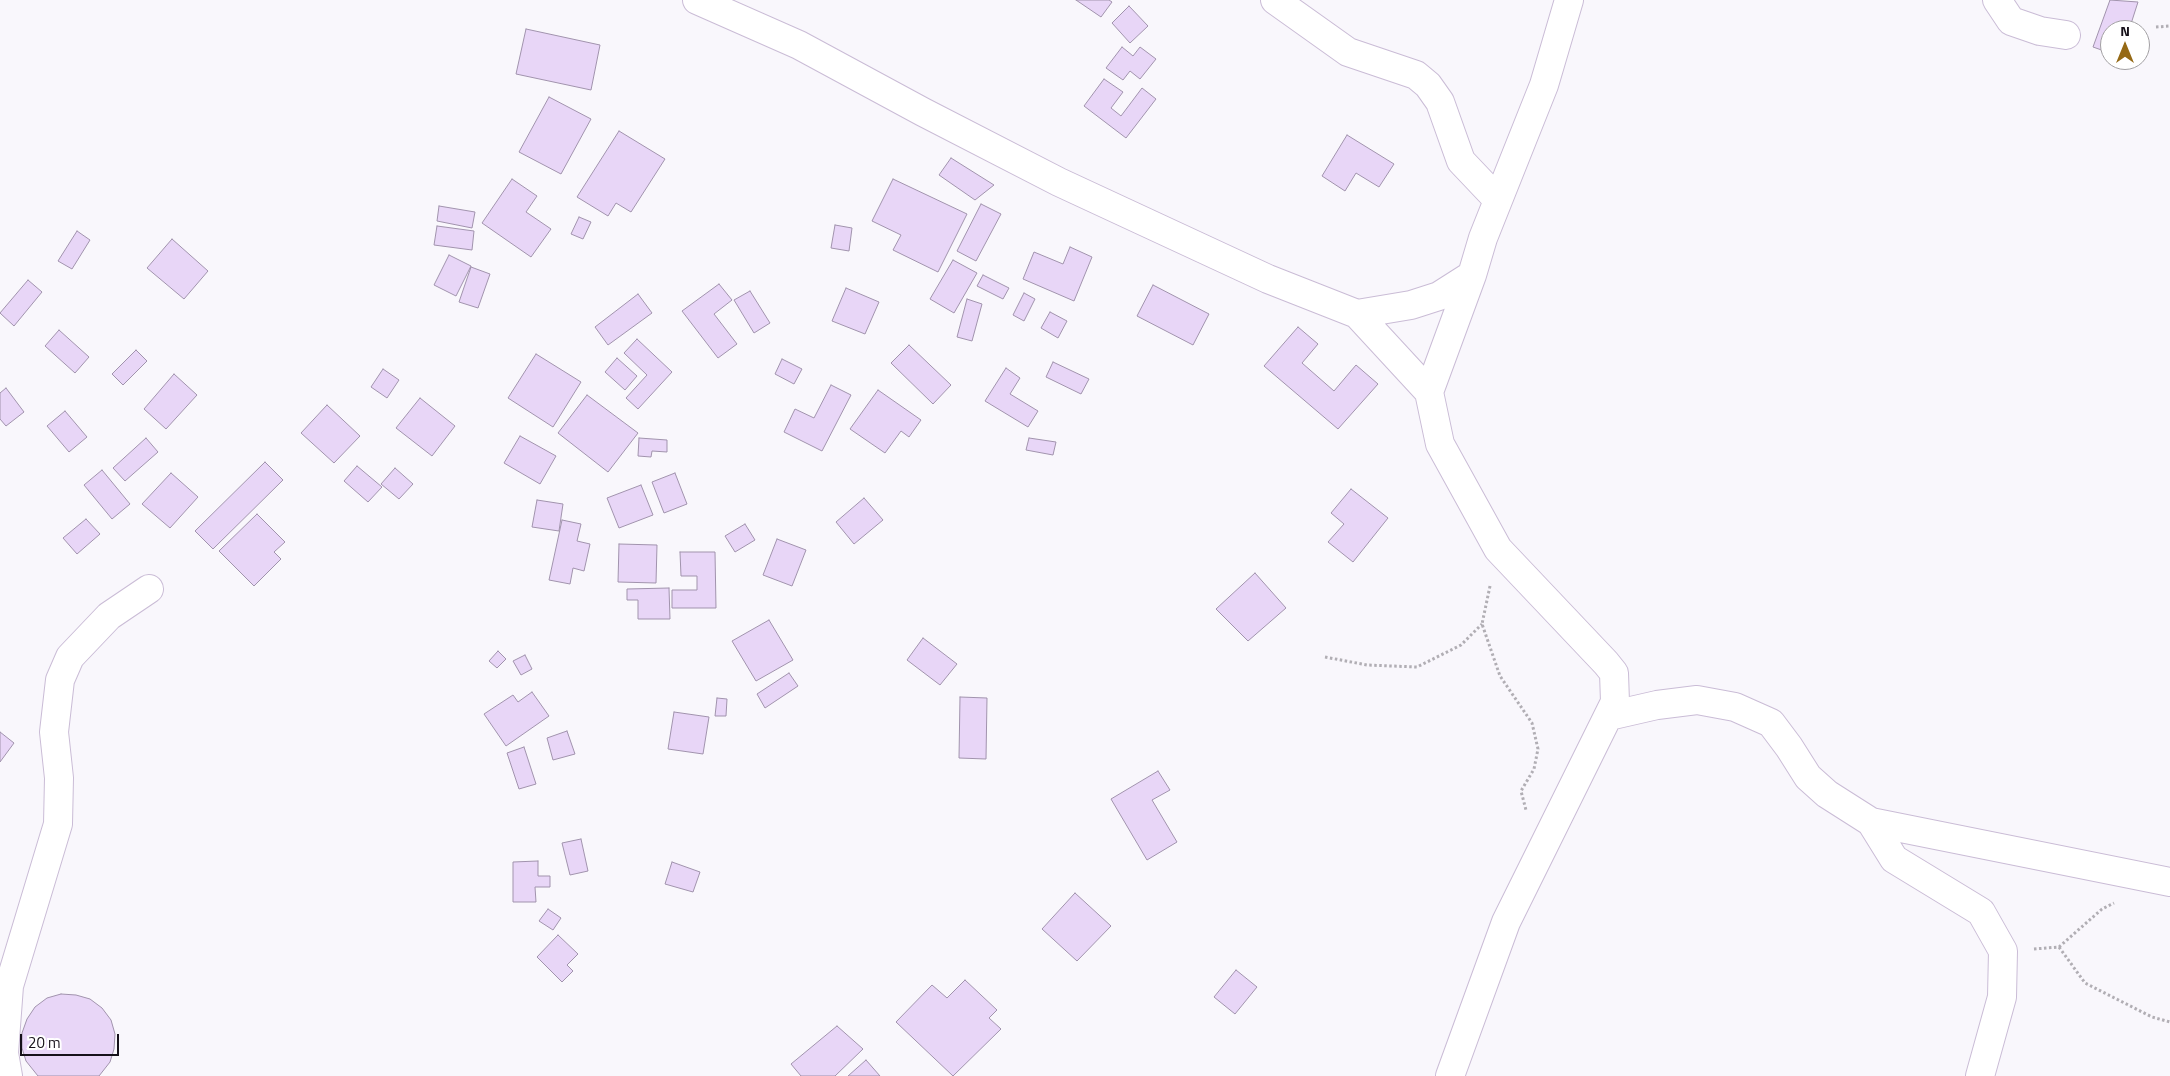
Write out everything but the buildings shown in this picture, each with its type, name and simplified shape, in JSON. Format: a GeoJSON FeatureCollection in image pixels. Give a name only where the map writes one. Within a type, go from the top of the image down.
{"type":"FeatureCollection","features":[{"type":"Feature","properties":{"kind":"street"},"geometry":{"type":"LineString","coordinates":[[697,0],[799,45],[922,112],[1059,182],[1268,279],[1357,314],[1429,392],[1440,444],[1498,549],[1614,673],[1615,702],[1506,922],[1450,1076]]}},
{"type":"Feature","properties":{"kind":"street"},"geometry":{"type":"LineString","coordinates":[[1275,0],[1348,52],[1416,75],[1428,85],[1440,102],[1461,161],[1498,200]]}},
{"type":"Feature","properties":{"kind":"street"},"geometry":{"type":"LineString","coordinates":[[1429,392],[1472,275],[1483,238],[1544,85],[1569,0]]}},
{"type":"Feature","properties":{"kind":"street"},"geometry":{"type":"LineString","coordinates":[[1997,0],[2011,21],[2040,31],[2066,35]]}},
{"type":"Feature","properties":{"kind":"street"},"geometry":{"type":"LineString","coordinates":[[1357,314],[1418,303],[1439,296],[1472,275]]}},
{"type":"Feature","properties":{"kind":"street"},"geometry":{"type":"LineString","coordinates":[[8,1076],[4,1053],[5,985],[58,824],[60,778],[54,732],[60,680],[70,657],[109,616],[148,589]]}},
{"type":"Feature","properties":{"kind":"street"},"geometry":{"type":"LineString","coordinates":[[1609,716],[1658,705],[1696,700],[1735,707],[1771,723],[1808,777],[1827,794],[1871,822],[2163,881]]}},
{"type":"Feature","properties":{"kind":"street"},"geometry":{"type":"LineString","coordinates":[[1871,822],[1894,859],[1981,912],[2003,952],[2002,997],[1980,1076]]}},
{"type":"Feature","properties":{"kind":"path"},"geometry":{"type":"LineString","coordinates":[[2156,27],[2170,26]]}},
{"type":"Feature","properties":{"kind":"path"},"geometry":{"type":"LineString","coordinates":[[1498,549],[1482,624],[1500,676],[1532,723],[1538,749],[1534,769],[1521,791],[1540,853]]}},
{"type":"Feature","properties":{"kind":"path"},"geometry":{"type":"LineString","coordinates":[[1325,657],[1367,664],[1417,667],[1461,645],[1482,624]]}},
{"type":"Feature","properties":{"kind":"path"},"geometry":{"type":"LineString","coordinates":[[2003,952],[2059,947],[2102,909],[2163,881]]}},
{"type":"Feature","properties":{"kind":"path"},"geometry":{"type":"LineString","coordinates":[[2059,947],[2085,983],[2152,1016],[2170,1022]]}}]}
